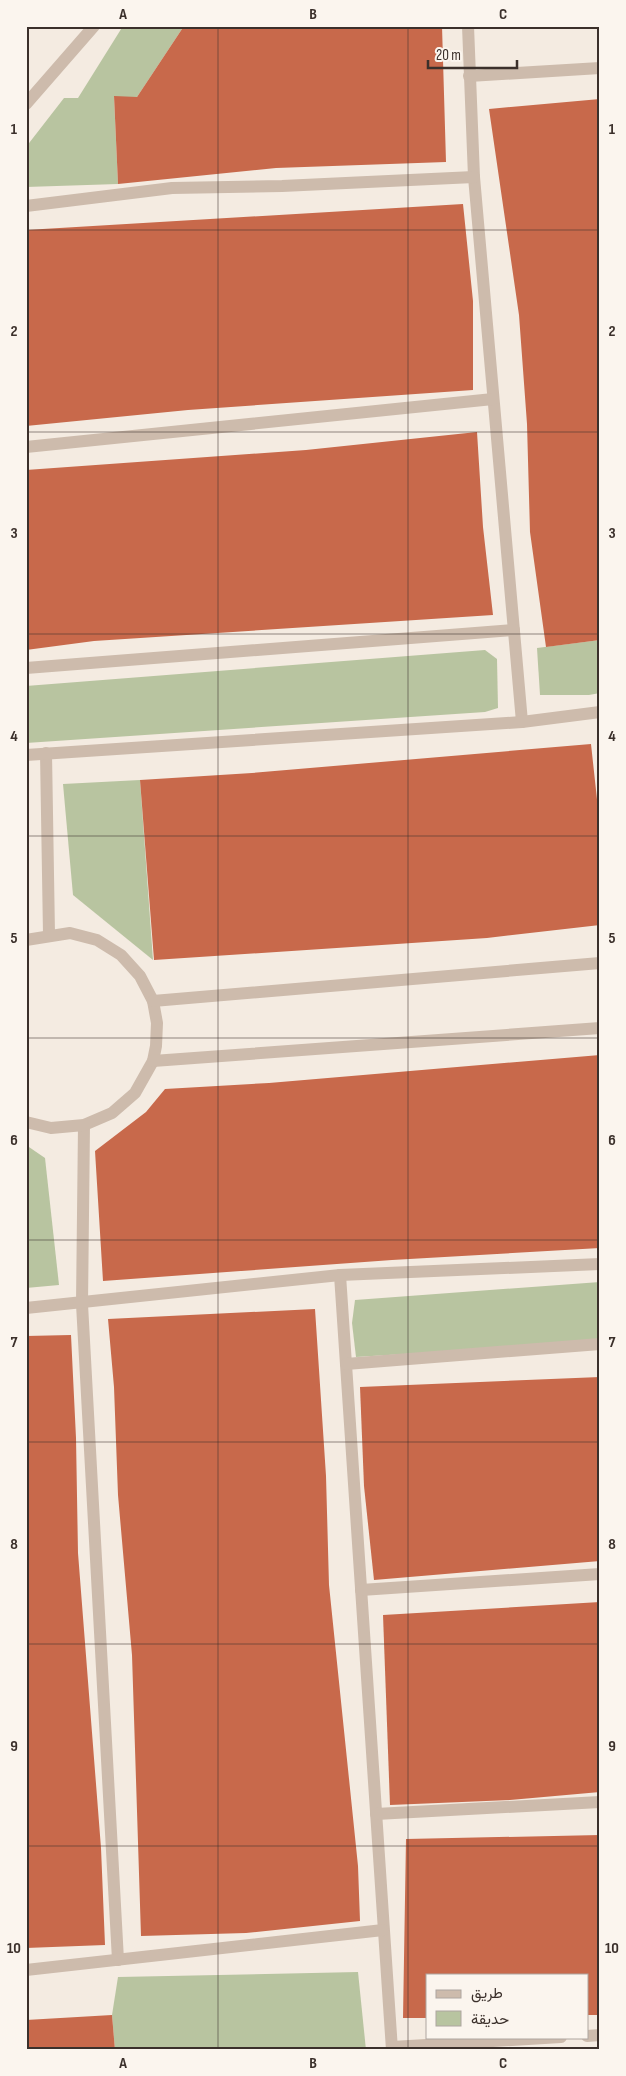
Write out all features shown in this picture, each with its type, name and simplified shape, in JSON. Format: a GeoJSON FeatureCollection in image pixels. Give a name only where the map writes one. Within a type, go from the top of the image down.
{"type":"FeatureCollection","features":[{"type":"Feature","properties":{"kind":"street"},"geometry":{"type":"LineString","coordinates":[[26,104],[94,26]]}},
{"type":"Feature","properties":{"kind":"street"},"geometry":{"type":"LineString","coordinates":[[468,26],[474,177],[522,722]]}},
{"type":"Feature","properties":{"kind":"street"},"geometry":{"type":"LineString","coordinates":[[469,76],[600,68]]}},
{"type":"Feature","properties":{"kind":"street"},"geometry":{"type":"LineString","coordinates":[[26,206],[172,188],[282,186],[474,177]]}},
{"type":"Feature","properties":{"kind":"street"},"geometry":{"type":"LineString","coordinates":[[26,447],[493,399]]}},
{"type":"Feature","properties":{"kind":"street"},"geometry":{"type":"LineString","coordinates":[[26,668],[514,630]]}},
{"type":"Feature","properties":{"kind":"street"},"geometry":{"type":"LineString","coordinates":[[26,754],[522,722],[600,712]]}},
{"type":"Feature","properties":{"kind":"street"},"geometry":{"type":"LineString","coordinates":[[46,753],[49,934]]}},
{"type":"Feature","properties":{"kind":"street"},"geometry":{"type":"LineString","coordinates":[[26,940],[49,934],[70,933],[97,940],[121,955],[140,976],[153,1001],[157,1023],[153,1061],[135,1093],[112,1114],[84,1125],[50,1128],[26,1122]]}},
{"type":"Feature","properties":{"kind":"street"},"geometry":{"type":"LineString","coordinates":[[153,1001],[600,962]]}},
{"type":"Feature","properties":{"kind":"street"},"geometry":{"type":"LineString","coordinates":[[153,1061],[600,1028]]}},
{"type":"Feature","properties":{"kind":"street"},"geometry":{"type":"LineString","coordinates":[[84,1125],[82,1304],[118,1960]]}},
{"type":"Feature","properties":{"kind":"street"},"geometry":{"type":"LineString","coordinates":[[26,1308],[82,1304],[340,1275],[600,1264]]}},
{"type":"Feature","properties":{"kind":"street"},"geometry":{"type":"LineString","coordinates":[[340,1275],[392,2048],[546,2038]]}},
{"type":"Feature","properties":{"kind":"street"},"geometry":{"type":"LineString","coordinates":[[346,1364],[600,1344]]}},
{"type":"Feature","properties":{"kind":"street"},"geometry":{"type":"LineString","coordinates":[[361,1590],[600,1574]]}},
{"type":"Feature","properties":{"kind":"street"},"geometry":{"type":"LineString","coordinates":[[376,1814],[600,1802]]}},
{"type":"Feature","properties":{"kind":"street"},"geometry":{"type":"LineString","coordinates":[[26,1970],[384,1930]]}},
{"type":"Feature","properties":{"kind":"green space"},"geometry":{"type":"Polygon","coordinates":[[[123,26],[184,26],[137,97],[114,97],[118,184],[26,187],[26,147],[64,98],[78,98],[123,26]]]}},
{"type":"Feature","properties":{"kind":"green space"},"geometry":{"type":"Polygon","coordinates":[[[600,640],[600,693],[589,695],[540,695],[537,648],[600,640]]]}},
{"type":"Feature","properties":{"kind":"green space"},"geometry":{"type":"Polygon","coordinates":[[[485,650],[497,659],[498,708],[485,712],[26,743],[26,686],[485,650]]]}},
{"type":"Feature","properties":{"kind":"green space"},"geometry":{"type":"Polygon","coordinates":[[[140,780],[153,960],[73,895],[63,784],[140,780]]]}},
{"type":"Feature","properties":{"kind":"green space"},"geometry":{"type":"Polygon","coordinates":[[[26,1145],[45,1158],[59,1285],[26,1288],[26,1145]]]}},
{"type":"Feature","properties":{"kind":"green space"},"geometry":{"type":"Polygon","coordinates":[[[600,1282],[600,1342],[356,1357],[352,1323],[355,1300],[600,1282]]]}},
{"type":"Feature","properties":{"kind":"green space"},"geometry":{"type":"Polygon","coordinates":[[[358,1972],[366,2050],[115,2050],[112,2015],[118,1977],[358,1972]]]}},
{"type":"Feature","properties":{"kind":"building"},"geometry":{"type":"Polygon","coordinates":[[[184,26],[442,26],[446,162],[276,168],[118,184],[114,96],[137,97],[184,26]]]}},
{"type":"Feature","properties":{"kind":"building"},"geometry":{"type":"Polygon","coordinates":[[[600,99],[600,640],[546,647],[530,532],[527,424],[519,315],[489,109],[600,99]]]}},
{"type":"Feature","properties":{"kind":"building"},"geometry":{"type":"Polygon","coordinates":[[[463,204],[473,301],[473,390],[188,410],[26,426],[26,230],[463,204]]]}},
{"type":"Feature","properties":{"kind":"building"},"geometry":{"type":"Polygon","coordinates":[[[477,432],[483,527],[493,615],[94,641],[26,650],[26,470],[306,450],[477,432]]]}},
{"type":"Feature","properties":{"kind":"building"},"geometry":{"type":"Polygon","coordinates":[[[591,744],[600,827],[600,925],[487,938],[154,960],[140,780],[252,773],[591,744]]]}},
{"type":"Feature","properties":{"kind":"building"},"geometry":{"type":"Polygon","coordinates":[[[600,1055],[600,1248],[392,1260],[103,1281],[95,1151],[146,1112],[165,1089],[269,1083],[600,1055]]]}},
{"type":"Feature","properties":{"kind":"building"},"geometry":{"type":"Polygon","coordinates":[[[315,1309],[326,1476],[329,1585],[358,1866],[360,1921],[246,1933],[141,1936],[132,1655],[118,1495],[114,1387],[108,1319],[315,1309]]]}},
{"type":"Feature","properties":{"kind":"building"},"geometry":{"type":"Polygon","coordinates":[[[71,1335],[76,1438],[78,1553],[101,1848],[105,1945],[26,1948],[26,1336],[71,1335]]]}},
{"type":"Feature","properties":{"kind":"building"},"geometry":{"type":"Polygon","coordinates":[[[600,1377],[600,1561],[374,1580],[364,1486],[360,1387],[600,1377]]]}},
{"type":"Feature","properties":{"kind":"building"},"geometry":{"type":"Polygon","coordinates":[[[600,1602],[600,1792],[510,1800],[390,1805],[383,1615],[600,1602]]]}},
{"type":"Feature","properties":{"kind":"building"},"geometry":{"type":"Polygon","coordinates":[[[600,1835],[600,2015],[588,2015],[588,1974],[426,1974],[426,2018],[403,2018],[406,1839],[600,1835]]]}},
{"type":"Feature","properties":{"kind":"building"},"geometry":{"type":"Polygon","coordinates":[[[112,2015],[115,2050],[26,2050],[26,2020],[112,2015]]]}}]}
